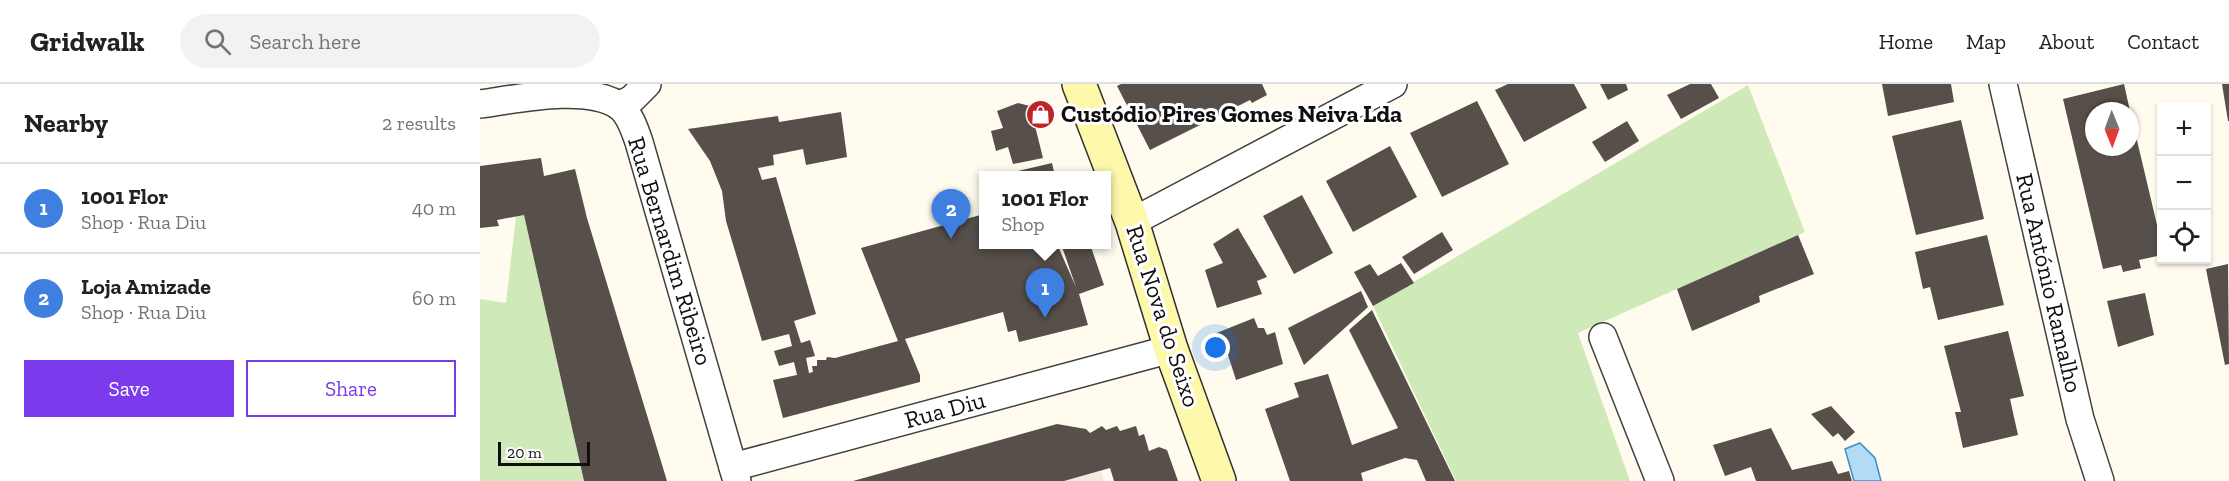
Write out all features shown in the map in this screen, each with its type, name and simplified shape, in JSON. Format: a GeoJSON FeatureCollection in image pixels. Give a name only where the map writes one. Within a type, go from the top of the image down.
{"type":"FeatureCollection","features":[{"type":"Feature","properties":{"kind":"main road","name":"Rua Nova do Seixo"},"geometry":{"type":"LineString","coordinates":[[1079,84],[1132,222],[1172,349],[1219,481]]}},
{"type":"Feature","properties":{"kind":"street"},"geometry":{"type":"LineString","coordinates":[[619,106],[632,99],[646,84]]}},
{"type":"Feature","properties":{"kind":"street"},"geometry":{"type":"LineString","coordinates":[[1132,222],[1393,84]]}},
{"type":"Feature","properties":{"kind":"street","name":"Rua António Ramalho"},"geometry":{"type":"LineString","coordinates":[[2002,84],[2080,419],[2100,481]]}},
{"type":"Feature","properties":{"kind":"street","name":"Rua Bernardim Ribeiro"},"geometry":{"type":"LineString","coordinates":[[480,104],[562,93],[592,97],[619,106],[631,123],[639,142],[735,474]]}},
{"type":"Feature","properties":{"kind":"street"},"geometry":{"type":"LineString","coordinates":[[1603,337],[1660,481]]}},
{"type":"Feature","properties":{"kind":"street","name":"Rua Diu"},"geometry":{"type":"LineString","coordinates":[[735,474],[1172,349]]}},
{"type":"Feature","properties":{"kind":"green space"},"geometry":{"type":"Polygon","coordinates":[[[1748,85],[1805,232],[1578,333],[1630,481],[1456,481],[1373,306],[1748,85]]]}},
{"type":"Feature","properties":{"kind":"green space"},"geometry":{"type":"Polygon","coordinates":[[[524,215],[584,481],[480,481],[480,299],[506,303],[516,216],[524,215]]]}},
{"type":"Feature","properties":{"kind":"shaded area"},"geometry":{"type":"Polygon","coordinates":[[[1101,471],[1104,481],[1064,481],[1101,471]]]}},
{"type":"Feature","properties":{"kind":"water"},"geometry":{"type":"Polygon","coordinates":[[[1860,443],[1875,458],[1881,481],[1854,481],[1845,449],[1860,443]]]}},
{"type":"Feature","properties":{"kind":"building"},"geometry":{"type":"Polygon","coordinates":[[[1121,84],[1262,84],[1267,95],[1252,103],[1250,100],[1150,150],[1117,86],[1121,84]]]}},
{"type":"Feature","properties":{"kind":"building"},"geometry":{"type":"Polygon","coordinates":[[[1508,84],[1574,84],[1587,108],[1524,142],[1495,90],[1508,84]]]}},
{"type":"Feature","properties":{"kind":"building"},"geometry":{"type":"Polygon","coordinates":[[[1600,84],[1626,84],[1628,90],[1608,100],[1600,84]]]}},
{"type":"Feature","properties":{"kind":"building"},"geometry":{"type":"Polygon","coordinates":[[[1690,84],[1711,84],[1719,98],[1681,119],[1667,95],[1690,84]]]}},
{"type":"Feature","properties":{"kind":"building"},"geometry":{"type":"Polygon","coordinates":[[[1882,84],[1951,84],[1954,102],[1888,116],[1882,84]]]}},
{"type":"Feature","properties":{"kind":"building"},"geometry":{"type":"Polygon","coordinates":[[[2124,84],[2128,102],[2085,102],[2085,156],[2139,156],[2139,149],[2157,225],[2157,256],[2139,260],[2141,268],[2123,272],[2121,265],[2103,269],[2063,99],[2124,84]]]}},
{"type":"Feature","properties":{"kind":"building"},"geometry":{"type":"Polygon","coordinates":[[[2222,84],[2229,84],[2229,121],[2228,121],[2222,84]]]}},
{"type":"Feature","properties":{"kind":"building"},"geometry":{"type":"Polygon","coordinates":[[[1477,101],[1509,164],[1442,197],[1410,133],[1477,101]]]}},
{"type":"Feature","properties":{"kind":"building"},"geometry":{"type":"Polygon","coordinates":[[[1018,103],[1030,106],[1043,158],[1013,164],[1008,147],[996,151],[991,131],[1003,128],[997,111],[1018,103]]]}},
{"type":"Feature","properties":{"kind":"building"},"geometry":{"type":"Polygon","coordinates":[[[841,112],[847,157],[806,165],[803,149],[773,155],[774,165],[758,168],[762,180],[776,177],[816,314],[794,321],[801,343],[810,340],[815,356],[806,358],[809,373],[813,372],[812,366],[817,366],[817,360],[826,360],[827,357],[835,358],[898,341],[861,248],[979,215],[979,249],[1059,249],[1076,287],[1063,249],[1092,249],[1104,285],[1079,294],[1088,325],[1019,342],[1016,330],[1008,332],[1003,312],[905,339],[920,375],[920,382],[783,418],[773,380],[797,375],[794,362],[779,366],[774,351],[792,346],[789,334],[762,341],[726,221],[722,191],[710,161],[688,129],[778,116],[779,122],[841,112]]]}},
{"type":"Feature","properties":{"kind":"building"},"geometry":{"type":"Polygon","coordinates":[[[1961,120],[1984,219],[1916,235],[1892,136],[1961,120]]]}},
{"type":"Feature","properties":{"kind":"building"},"geometry":{"type":"Polygon","coordinates":[[[1627,121],[1639,141],[1605,162],[1592,142],[1627,121]]]}},
{"type":"Feature","properties":{"kind":"building"},"geometry":{"type":"Polygon","coordinates":[[[1390,146],[1417,197],[1353,232],[1326,181],[1390,146]]]}},
{"type":"Feature","properties":{"kind":"building"},"geometry":{"type":"Polygon","coordinates":[[[541,158],[544,176],[575,169],[587,218],[667,481],[584,481],[524,215],[497,220],[499,226],[480,228],[480,166],[541,158]]]}},
{"type":"Feature","properties":{"kind":"building"},"geometry":{"type":"Polygon","coordinates":[[[1052,163],[1054,171],[1018,171],[1052,163]]]}},
{"type":"Feature","properties":{"kind":"building"},"geometry":{"type":"Polygon","coordinates":[[[1302,195],[1333,253],[1294,274],[1263,216],[1302,195]]]}},
{"type":"Feature","properties":{"kind":"building"},"geometry":{"type":"Polygon","coordinates":[[[1238,228],[1267,277],[1257,281],[1262,294],[1217,308],[1205,270],[1223,263],[1213,244],[1238,228]]]}},
{"type":"Feature","properties":{"kind":"building"},"geometry":{"type":"Polygon","coordinates":[[[1442,232],[1453,250],[1414,274],[1402,257],[1442,232]]]}},
{"type":"Feature","properties":{"kind":"building"},"geometry":{"type":"Polygon","coordinates":[[[1798,235],[1814,274],[1759,296],[1760,302],[1692,331],[1677,289],[1798,235]]]}},
{"type":"Feature","properties":{"kind":"building"},"geometry":{"type":"Polygon","coordinates":[[[1987,235],[2004,305],[1938,320],[1930,287],[1923,289],[1915,252],[1987,235]]]}},
{"type":"Feature","properties":{"kind":"building"},"geometry":{"type":"Polygon","coordinates":[[[1401,263],[1414,283],[1373,306],[1354,272],[1370,264],[1378,276],[1401,263]]]}},
{"type":"Feature","properties":{"kind":"building"},"geometry":{"type":"Polygon","coordinates":[[[2228,264],[2229,364],[2225,365],[2206,269],[2228,264]]]}},
{"type":"Feature","properties":{"kind":"building"},"geometry":{"type":"Polygon","coordinates":[[[1361,291],[1368,307],[1304,365],[1288,328],[1361,291]]]}},
{"type":"Feature","properties":{"kind":"building"},"geometry":{"type":"Polygon","coordinates":[[[2145,293],[2154,335],[2118,347],[2107,301],[2145,293]]]}},
{"type":"Feature","properties":{"kind":"building"},"geometry":{"type":"Polygon","coordinates":[[[1372,310],[1455,481],[1426,481],[1417,460],[1405,458],[1361,473],[1363,481],[1290,481],[1265,409],[1299,397],[1294,383],[1328,374],[1352,445],[1398,428],[1349,330],[1372,310]]]}},
{"type":"Feature","properties":{"kind":"building"},"geometry":{"type":"Polygon","coordinates":[[[1254,318],[1258,328],[1264,328],[1267,335],[1275,332],[1283,364],[1236,380],[1228,355],[1220,357],[1214,334],[1254,318]]]}},
{"type":"Feature","properties":{"kind":"building"},"geometry":{"type":"Polygon","coordinates":[[[2008,331],[2024,396],[2010,399],[2018,435],[1963,448],[1955,412],[1961,412],[1944,346],[2008,331]]]}},
{"type":"Feature","properties":{"kind":"building"},"geometry":{"type":"Polygon","coordinates":[[[1831,406],[1855,432],[1845,441],[1838,433],[1833,437],[1811,414],[1831,406]]]}},
{"type":"Feature","properties":{"kind":"building"},"geometry":{"type":"Polygon","coordinates":[[[1057,424],[1086,429],[1090,433],[1102,426],[1106,430],[1117,426],[1120,431],[1136,426],[1139,436],[1144,434],[1149,451],[1159,447],[1167,450],[1178,481],[1114,481],[1110,468],[1064,481],[853,481],[1057,424]]]}},
{"type":"Feature","properties":{"kind":"building"},"geometry":{"type":"Polygon","coordinates":[[[1771,428],[1792,470],[1832,461],[1838,474],[1849,471],[1852,481],[1756,481],[1751,467],[1725,476],[1713,445],[1771,428]]]}},
{"type":"Feature","properties":{"kind":"place","name":"Custódio Pires Gomes Neiva Lda"},"geometry":{"type":"Point","coordinates":[1040,114]}},
{"type":"Feature","properties":{"kind":"place","name":"Loja Amizade"},"geometry":{"type":"Point","coordinates":[951,239]}},
{"type":"Feature","properties":{"kind":"place","name":"1001 Flor"},"geometry":{"type":"Point","coordinates":[1045,318]}}]}
